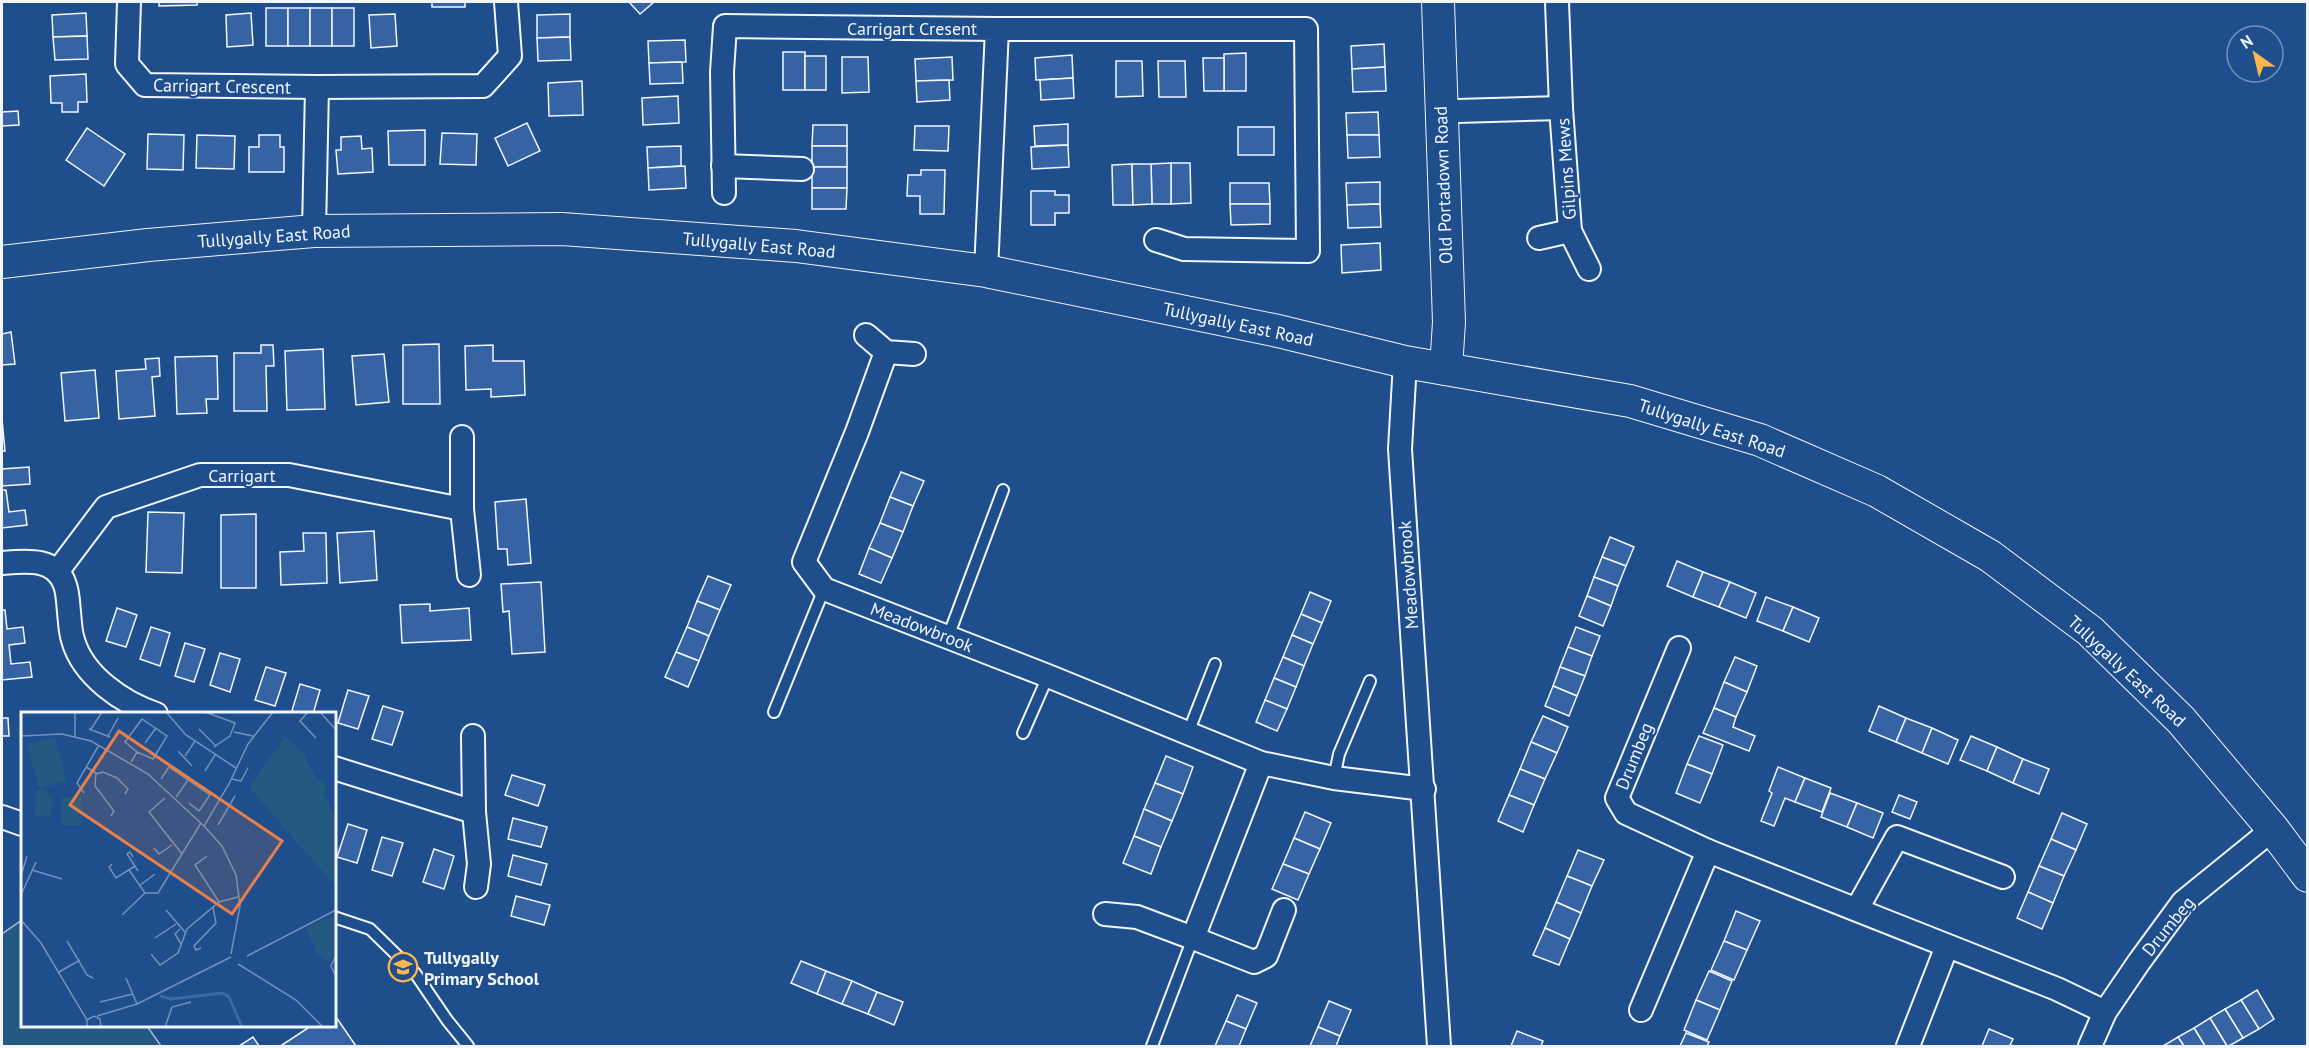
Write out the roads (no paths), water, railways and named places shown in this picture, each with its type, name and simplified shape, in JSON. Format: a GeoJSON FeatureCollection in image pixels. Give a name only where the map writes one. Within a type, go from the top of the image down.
{"type":"FeatureCollection","features":[{"type":"Feature","properties":{"kind":"street","name":"Carrigart Crescent"},"geometry":{"type":"LineString","coordinates":[[129,2],[127,64],[145,85],[317,87],[483,86],[510,56],[506,2]]}},
{"type":"Feature","properties":{"kind":"street","name":"Old Portadown Road"},"geometry":{"type":"LineString","coordinates":[[1438,2],[1449,322],[1446,369]]}},
{"type":"Feature","properties":{"kind":"street","name":"Gilpins Mews"},"geometry":{"type":"LineString","coordinates":[[1557,2],[1561,108],[1570,231],[1589,269]]}},
{"type":"Feature","properties":{"kind":"street","name":"Carrigart Cresent"},"geometry":{"type":"LineString","coordinates":[[723,193],[722,72],[725,26],[997,29],[986,271]]}},
{"type":"Feature","properties":{"kind":"street"},"geometry":{"type":"LineString","coordinates":[[997,29],[1306,29],[1308,251],[1184,249],[1156,240]]}},
{"type":"Feature","properties":{"kind":"street","name":"Carrigart Crescent"},"geometry":{"type":"LineString","coordinates":[[314,231],[317,87]]}},
{"type":"Feature","properties":{"kind":"street","name":"Gilpins Mews"},"geometry":{"type":"LineString","coordinates":[[1441,110],[1561,108]]}},
{"type":"Feature","properties":{"kind":"street"},"geometry":{"type":"LineString","coordinates":[[723,166],[802,169]]}},
{"type":"Feature","properties":{"kind":"street","name":"Tullygally East Road"},"geometry":{"type":"LineString","coordinates":[[2,262],[148,244],[314,231],[562,229],[796,246],[986,271],[1278,331],[1405,362],[1630,401],[1760,440],[1877,490],[1990,555],[2090,631],[2181,720],[2272,829],[2307,876]]}},
{"type":"Feature","properties":{"kind":"street","name":"Gilpins Mews"},"geometry":{"type":"LineString","coordinates":[[1539,238],[1570,231]]}},
{"type":"Feature","properties":{"kind":"street"},"geometry":{"type":"LineString","coordinates":[[866,335],[886,352],[914,354]]}},
{"type":"Feature","properties":{"kind":"street"},"geometry":{"type":"LineString","coordinates":[[824,589],[804,562],[857,432],[886,352]]}},
{"type":"Feature","properties":{"kind":"street","name":"Meadowbrook"},"geometry":{"type":"LineString","coordinates":[[1405,362],[1400,449],[1424,789],[1439,1047]]}},
{"type":"Feature","properties":{"kind":"street"},"geometry":{"type":"LineString","coordinates":[[462,437],[462,509],[469,575]]}},
{"type":"Feature","properties":{"kind":"street","name":"Carrigart"},"geometry":{"type":"LineString","coordinates":[[57,572],[106,507],[200,475],[289,475],[462,509]]}},
{"type":"Feature","properties":{"kind":"street"},"geometry":{"type":"LineString","coordinates":[[2,563],[27,561],[46,563],[57,572],[65,584],[72,639],[80,657],[116,696],[150,712]]}},
{"type":"Feature","properties":{"kind":"street","name":"Meadowbrook"},"geometry":{"type":"LineString","coordinates":[[824,589],[1048,676],[1260,763],[1334,778],[1424,789]]}},
{"type":"Feature","properties":{"kind":"street","name":"Drumbeg"},"geometry":{"type":"LineString","coordinates":[[1679,648],[1617,798],[1626,813],[1708,851],[2057,988],[2105,1012]]}},
{"type":"Feature","properties":{"kind":"street"},"geometry":{"type":"LineString","coordinates":[[473,736],[474,812],[479,864],[476,887]]}},
{"type":"Feature","properties":{"kind":"street"},"geometry":{"type":"LineString","coordinates":[[1192,938],[1260,763]]}},
{"type":"Feature","properties":{"kind":"street"},"geometry":{"type":"LineString","coordinates":[[336,769],[474,812]]}},
{"type":"Feature","properties":{"kind":"street"},"geometry":{"type":"LineString","coordinates":[[2,817],[21,824]]}},
{"type":"Feature","properties":{"kind":"street","name":"Drumbeg"},"geometry":{"type":"LineString","coordinates":[[2090,1047],[2105,1012],[2183,902],[2272,829]]}},
{"type":"Feature","properties":{"kind":"street"},"geometry":{"type":"LineString","coordinates":[[1857,909],[1897,837],[2002,877]]}},
{"type":"Feature","properties":{"kind":"street"},"geometry":{"type":"LineString","coordinates":[[1641,1010],[1708,851]]}},
{"type":"Feature","properties":{"kind":"street"},"geometry":{"type":"LineString","coordinates":[[1105,914],[1137,917],[1254,962],[1266,956],[1284,910]]}},
{"type":"Feature","properties":{"kind":"street"},"geometry":{"type":"LineString","coordinates":[[1908,1047],[1947,946]]}},
{"type":"Feature","properties":{"kind":"lane"},"geometry":{"type":"LineString","coordinates":[[948,637],[1003,490]]}},
{"type":"Feature","properties":{"kind":"lane"},"geometry":{"type":"LineString","coordinates":[[774,712],[824,589]]}},
{"type":"Feature","properties":{"kind":"lane"},"geometry":{"type":"LineString","coordinates":[[1188,733],[1215,664]]}},
{"type":"Feature","properties":{"kind":"lane"},"geometry":{"type":"LineString","coordinates":[[1023,733],[1048,676]]}},
{"type":"Feature","properties":{"kind":"lane"},"geometry":{"type":"LineString","coordinates":[[1334,778],[1339,754],[1370,681]]}},
{"type":"Feature","properties":{"kind":"lane"},"geometry":{"type":"LineString","coordinates":[[336,918],[370,929],[415,973],[468,1047]]}},
{"type":"Feature","properties":{"kind":"lane"},"geometry":{"type":"LineString","coordinates":[[1152,1047],[1192,938]]}},
{"type":"Feature","properties":{"kind":"place","name":"Tullygally Primary School"},"geometry":{"type":"Point","coordinates":[403,967]}}]}
